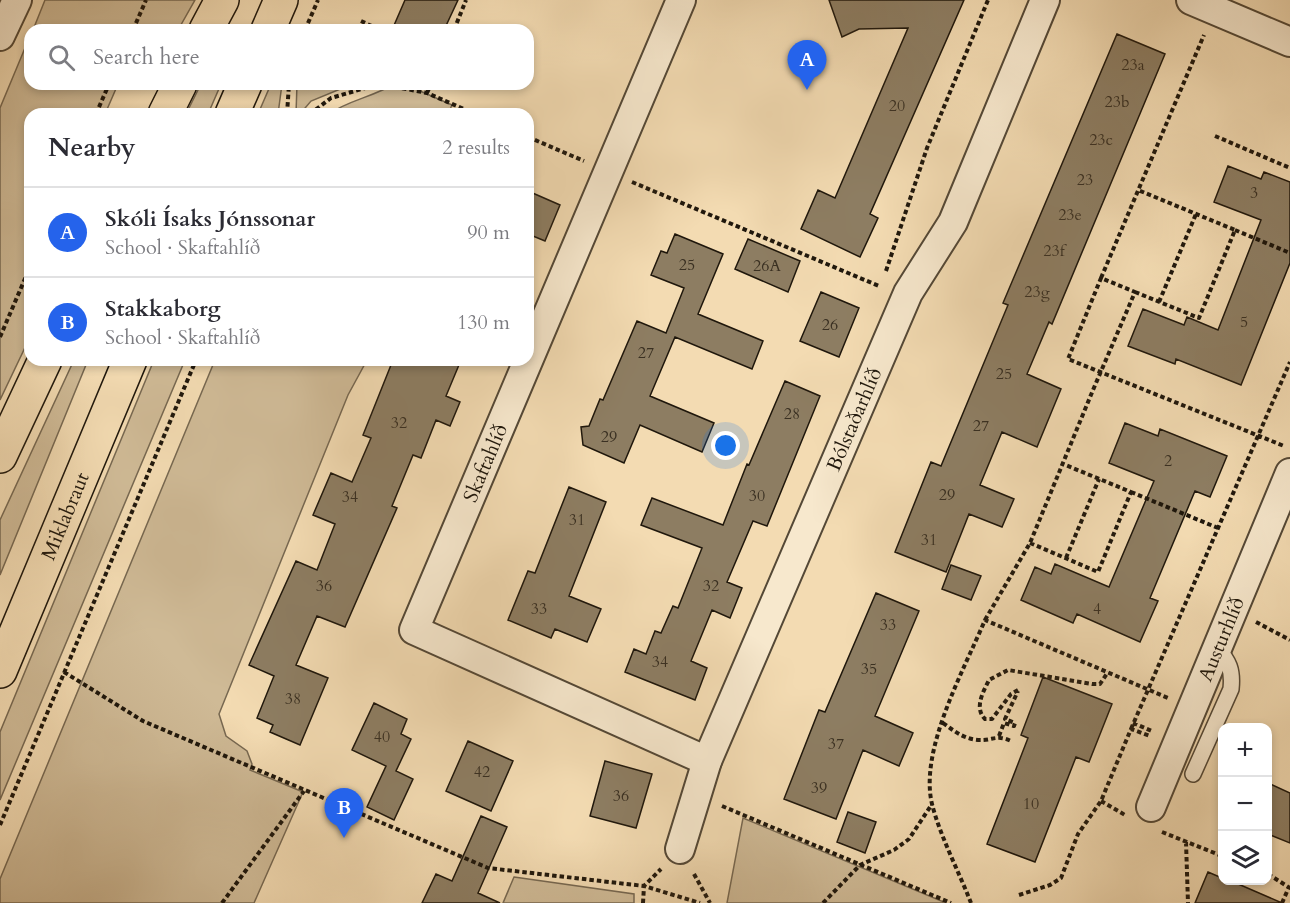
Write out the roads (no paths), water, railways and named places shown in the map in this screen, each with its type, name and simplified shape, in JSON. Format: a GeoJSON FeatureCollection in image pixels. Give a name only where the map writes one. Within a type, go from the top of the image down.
{"type":"FeatureCollection","features":[{"type":"Feature","properties":{"kind":"highway"},"geometry":{"type":"LineString","coordinates":[[209,24],[222,0]]}},
{"type":"Feature","properties":{"kind":"highway"},"geometry":{"type":"LineString","coordinates":[[271,24],[281,0]]}},
{"type":"Feature","properties":{"kind":"highway"},"geometry":{"type":"LineString","coordinates":[[168,108],[177,90]]}},
{"type":"Feature","properties":{"kind":"highway"},"geometry":{"type":"LineString","coordinates":[[235,108],[242,90]]}},
{"type":"Feature","properties":{"kind":"highway"},"geometry":{"type":"LineString","coordinates":[[0,456],[42,366]]}},
{"type":"Feature","properties":{"kind":"highway","name":"Miklabraut"},"geometry":{"type":"LineString","coordinates":[[0,671],[127,366]]}},
{"type":"Feature","properties":{"kind":"street"},"geometry":{"type":"LineString","coordinates":[[0,36],[17,0]]}},
{"type":"Feature","properties":{"kind":"street","name":"Skaftahlíð"},"geometry":{"type":"LineString","coordinates":[[534,346],[681,0]]}},
{"type":"Feature","properties":{"kind":"street","name":"Bólstaðarhlíð"},"geometry":{"type":"LineString","coordinates":[[680,849],[707,761],[908,293],[953,222],[1045,0]]}},
{"type":"Feature","properties":{"kind":"street"},"geometry":{"type":"LineString","coordinates":[[1203,5],[1290,42]]}},
{"type":"Feature","properties":{"kind":"street","name":"Skaftahlíð"},"geometry":{"type":"LineString","coordinates":[[526,366],[414,630],[707,761]]}},
{"type":"Feature","properties":{"kind":"street","name":"Austurhlíð"},"geometry":{"type":"LineString","coordinates":[[1151,807],[1169,740],[1217,648],[1290,473]]}},
{"type":"Feature","properties":{"kind":"lane"},"geometry":{"type":"LineString","coordinates":[[1193,774],[1230,689],[1232,678],[1229,661],[1217,648]]}},
{"type":"Feature","properties":{"kind":"place","name":"Skóli Ísaks Jónssonar"},"geometry":{"type":"Point","coordinates":[807,90]}},
{"type":"Feature","properties":{"kind":"place","name":"Stakkaborg"},"geometry":{"type":"Point","coordinates":[344,838]}}]}
